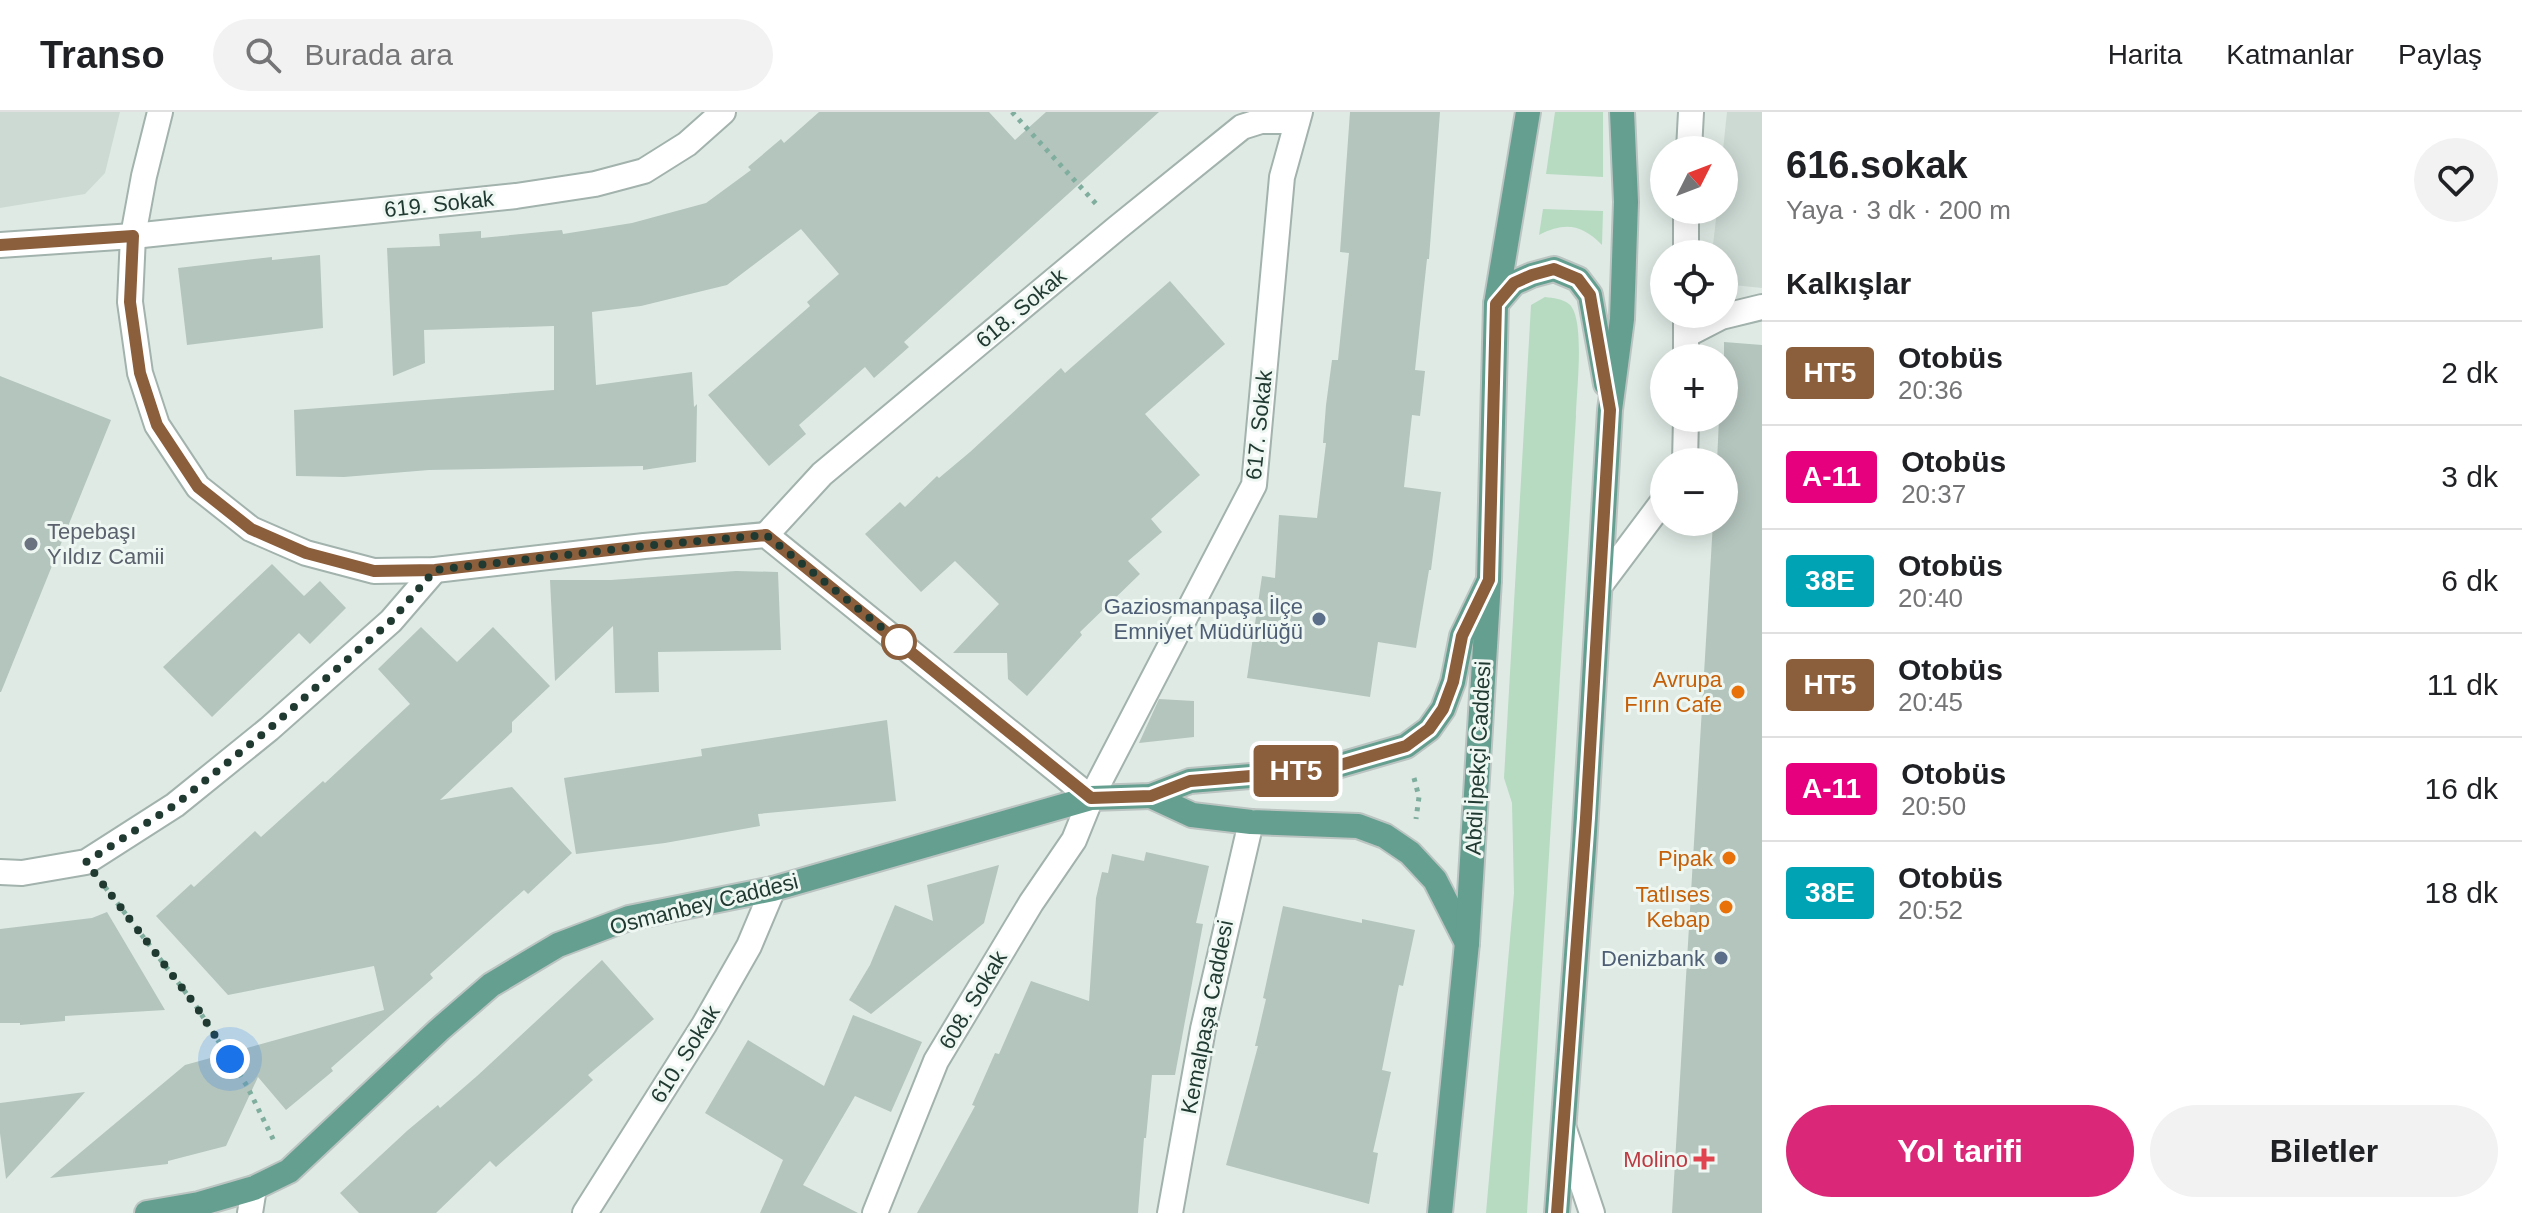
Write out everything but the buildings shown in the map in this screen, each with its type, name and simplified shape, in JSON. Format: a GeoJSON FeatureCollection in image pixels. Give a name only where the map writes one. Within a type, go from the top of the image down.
{"type":"FeatureCollection","features":[{"type":"Feature","properties":{"kind":"main road","name":"Abdi İpekçi Caddesi"},"geometry":{"type":"LineString","coordinates":[[1441,1211],[1467,943],[1489,580],[1496,304],[1528,112]]}},
{"type":"Feature","properties":{"kind":"main road"},"geometry":{"type":"LineString","coordinates":[[1557,1213],[1601,584],[1610,410],[1622,319],[1626,202],[1622,112]]}},
{"type":"Feature","properties":{"kind":"main road"},"geometry":{"type":"LineString","coordinates":[[1496,304],[1514,283],[1532,275],[1554,269],[1578,279],[1590,295],[1610,410]]}},
{"type":"Feature","properties":{"kind":"main road"},"geometry":{"type":"LineString","coordinates":[[1151,796],[1190,781],[1323,770],[1406,746],[1429,729],[1443,709],[1453,682],[1462,636],[1489,580]]}},
{"type":"Feature","properties":{"kind":"main road"},"geometry":{"type":"LineString","coordinates":[[1151,796],[1192,815],[1251,822],[1358,826],[1385,836],[1410,853],[1435,880],[1467,943]]}},
{"type":"Feature","properties":{"kind":"main road","name":"Osmanbey Caddesi"},"geometry":{"type":"LineString","coordinates":[[147,1213],[199,1204],[254,1188],[289,1171],[491,985],[558,945],[629,918],[773,889],[1091,798],[1151,796]]}},
{"type":"Feature","properties":{"kind":"street"},"geometry":{"type":"LineString","coordinates":[[160,112],[133,236],[130,302],[140,373],[157,425],[198,487],[251,529],[306,553],[374,571],[435,570],[766,535],[1091,798]]}},
{"type":"Feature","properties":{"kind":"street","name":"619. Sokak"},"geometry":{"type":"LineString","coordinates":[[0,245],[133,236],[516,196],[595,184],[644,171],[687,144],[723,112]]}},
{"type":"Feature","properties":{"kind":"street"},"geometry":{"type":"LineString","coordinates":[[1690,136],[1691,112]]}},
{"type":"Feature","properties":{"kind":"street","name":"618. Sokak"},"geometry":{"type":"LineString","coordinates":[[766,535],[822,474],[1242,127],[1298,116]]}},
{"type":"Feature","properties":{"kind":"street","name":"617. Sokak"},"geometry":{"type":"LineString","coordinates":[[1091,798],[1254,485],[1282,177],[1298,116]]}},
{"type":"Feature","properties":{"kind":"street"},"geometry":{"type":"LineString","coordinates":[[1686,336],[1721,317],[1762,307]]}},
{"type":"Feature","properties":{"kind":"street"},"geometry":{"type":"LineString","coordinates":[[1601,584],[1650,519]]}},
{"type":"Feature","properties":{"kind":"street"},"geometry":{"type":"LineString","coordinates":[[0,872],[22,873],[86,862],[175,805],[269,729],[391,621],[435,570]]}},
{"type":"Feature","properties":{"kind":"street","name":"608. Sokak"},"geometry":{"type":"LineString","coordinates":[[875,1213],[936,1061],[1031,903],[1074,840],[1091,798]]}},
{"type":"Feature","properties":{"kind":"street","name":"Kemalpaşa Caddesi"},"geometry":{"type":"LineString","coordinates":[[1170,1213],[1203,1029],[1251,822]]}},
{"type":"Feature","properties":{"kind":"street","name":"610. Sokak"},"geometry":{"type":"LineString","coordinates":[[585,1213],[719,999],[749,946],[773,889]]}},
{"type":"Feature","properties":{"kind":"street"},"geometry":{"type":"LineString","coordinates":[[1564,1129],[1592,1213]]}},
{"type":"Feature","properties":{"kind":"street"},"geometry":{"type":"LineString","coordinates":[[250,1213],[254,1188]]}},
{"type":"Feature","properties":{"kind":"path"},"geometry":{"type":"LineString","coordinates":[[1012,112],[1117,228]]}},
{"type":"Feature","properties":{"kind":"path"},"geometry":{"type":"LineString","coordinates":[[1406,746],[1419,797],[1410,853]]}},
{"type":"Feature","properties":{"kind":"path"},"geometry":{"type":"LineString","coordinates":[[86,862],[196,1006],[247,1086],[289,1171]]}},
{"type":"Feature","properties":{"kind":"shaded area"},"geometry":{"type":"Polygon","coordinates":[[[0,112],[120,112],[105,173],[85,194],[0,208],[0,112]]]}},
{"type":"Feature","properties":{"kind":"shaded area"},"geometry":{"type":"Polygon","coordinates":[[[1727,112],[1762,112],[1762,288],[1738,285],[1738,240],[1714,240],[1715,224],[1738,224],[1738,136],[1724,136],[1727,112]]]}},
{"type":"Feature","properties":{"kind":"green space"},"geometry":{"type":"Polygon","coordinates":[[[1555,112],[1603,112],[1603,177],[1546,174],[1555,112]]]}},
{"type":"Feature","properties":{"kind":"green space"},"geometry":{"type":"Polygon","coordinates":[[[1543,209],[1603,211],[1602,245],[1587,233],[1572,227],[1557,228],[1539,235],[1543,209]]]}},
{"type":"Feature","properties":{"kind":"green space"},"geometry":{"type":"Polygon","coordinates":[[[1545,297],[1567,302],[1574,312],[1579,357],[1527,1213],[1486,1213],[1514,893],[1512,803],[1504,778],[1531,305],[1545,297]]]}},
{"type":"Feature","properties":{"kind":"bus line","name":"HT5"},"geometry":{"type":"LineString","coordinates":[[0,245],[133,236],[130,302],[140,373],[157,425],[198,487],[251,529],[306,553],[374,571],[435,570],[766,535],[1091,798],[1151,796],[1190,781],[1323,770],[1406,746],[1429,729],[1443,709],[1453,682],[1462,636],[1489,580],[1496,304],[1514,283],[1532,275],[1554,269],[1578,279],[1590,295],[1610,410],[1586,818],[1557,1213]]}},
{"type":"Feature","properties":{"kind":"place","name":"Tepebaşı Yıldız Camii"},"geometry":{"type":"Point","coordinates":[31,544]}},
{"type":"Feature","properties":{"kind":"place","name":"Gaziosmanpaşa İlçe Emniyet Müdürlüğü"},"geometry":{"type":"Point","coordinates":[1319,619]}},
{"type":"Feature","properties":{"kind":"place","name":"Avrupa Fırın Cafe"},"geometry":{"type":"Point","coordinates":[1738,692]}},
{"type":"Feature","properties":{"kind":"place","name":"Pipak"},"geometry":{"type":"Point","coordinates":[1729,858]}},
{"type":"Feature","properties":{"kind":"place","name":"Tatlıses Kebap"},"geometry":{"type":"Point","coordinates":[1726,907]}},
{"type":"Feature","properties":{"kind":"place","name":"Denizbank"},"geometry":{"type":"Point","coordinates":[1721,958]}},
{"type":"Feature","properties":{"kind":"place","name":"Molino"},"geometry":{"type":"Point","coordinates":[1704,1159]}},
{"type":"Feature","properties":{"kind":"route"},"geometry":{"type":"LineString","coordinates":[[230,1059],[196,1006],[86,862],[175,805],[269,729],[391,621],[435,570],[766,535],[906,647],[899,642]]}}]}
